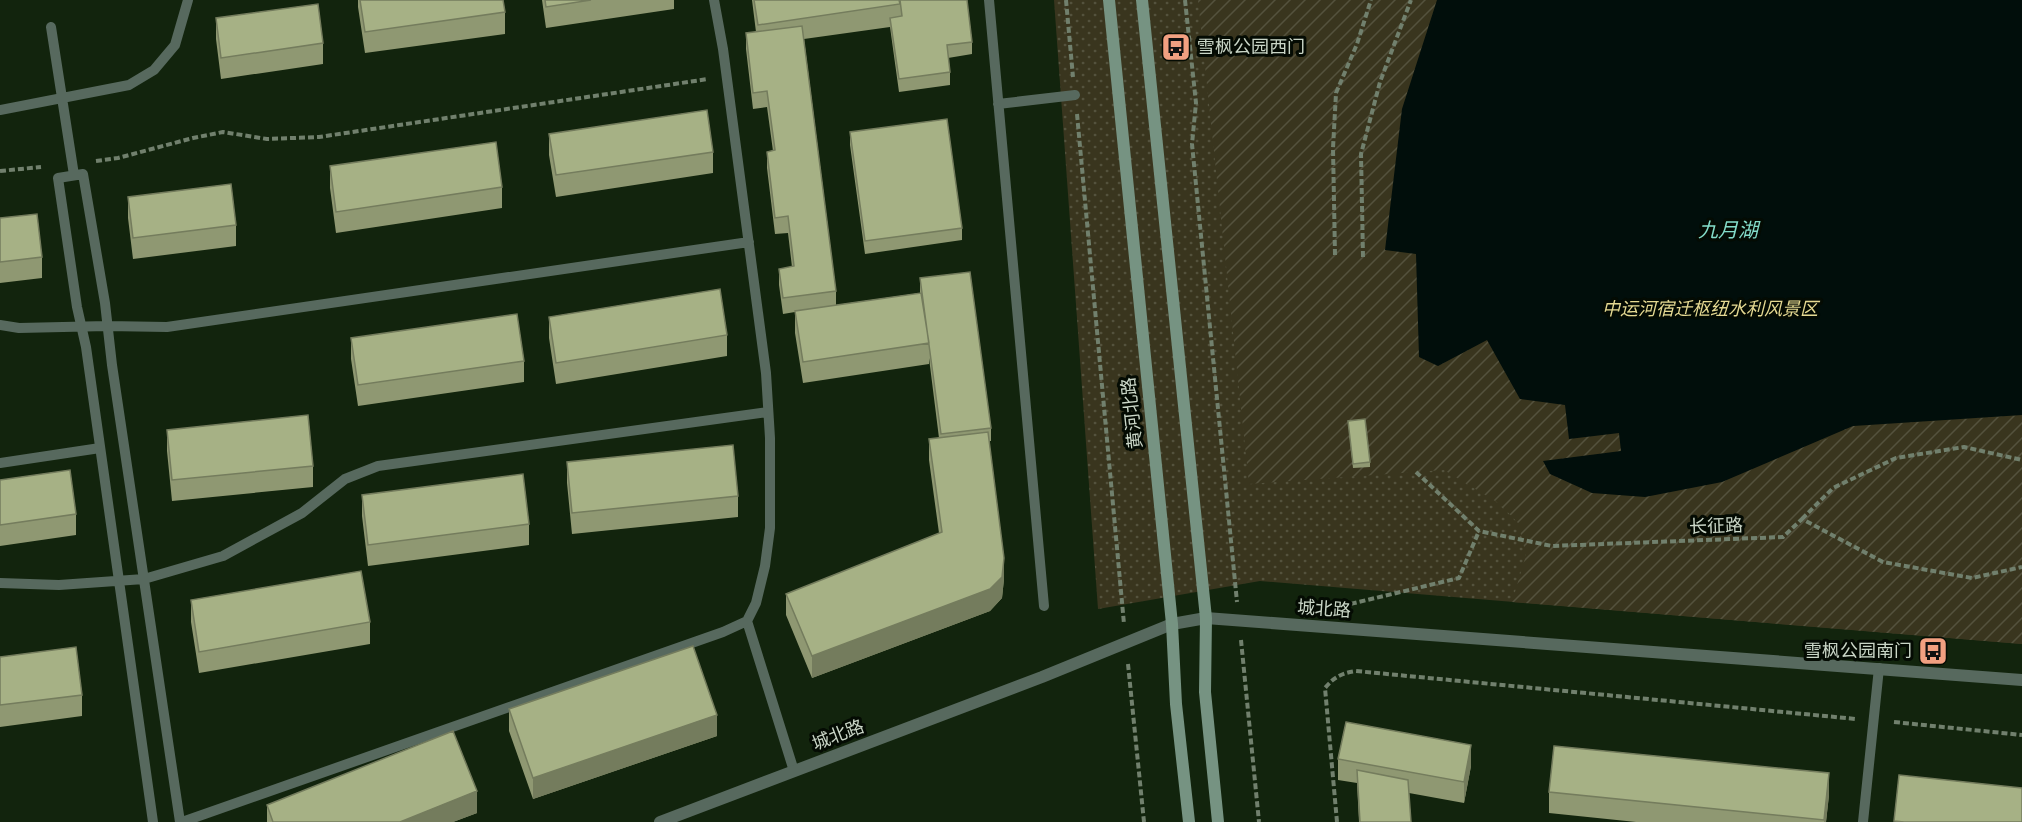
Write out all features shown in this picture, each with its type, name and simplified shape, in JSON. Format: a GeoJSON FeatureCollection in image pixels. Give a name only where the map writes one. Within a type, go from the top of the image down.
{"type":"FeatureCollection","features":[{"type":"Feature","properties":{"kind":"main road","name":"黄河北路"},"geometry":{"type":"LineString","coordinates":[[1108,0],[1172,624],[1176,704],[1189,822]]}},
{"type":"Feature","properties":{"kind":"main road"},"geometry":{"type":"LineString","coordinates":[[1142,0],[1206,618],[1205,692],[1218,822]]}},
{"type":"Feature","properties":{"kind":"street","name":"城北路"},"geometry":{"type":"LineString","coordinates":[[660,822],[1042,677],[1172,624],[1206,618],[2022,680]]}},
{"type":"Feature","properties":{"kind":"lane"},"geometry":{"type":"LineString","coordinates":[[0,110],[129,85],[154,70],[175,45],[188,0]]}},
{"type":"Feature","properties":{"kind":"lane"},"geometry":{"type":"LineString","coordinates":[[153,822],[100,448],[58,178],[73,170],[83,174],[105,303],[181,822],[723,632],[747,621],[756,603],[765,566],[770,528],[766,373],[727,76],[714,0]]}},
{"type":"Feature","properties":{"kind":"lane"},"geometry":{"type":"LineString","coordinates":[[989,0],[1044,606]]}},
{"type":"Feature","properties":{"kind":"lane"},"geometry":{"type":"LineString","coordinates":[[51,27],[73,170]]}},
{"type":"Feature","properties":{"kind":"lane"},"geometry":{"type":"LineString","coordinates":[[998,104],[1075,95]]}},
{"type":"Feature","properties":{"kind":"lane"},"geometry":{"type":"LineString","coordinates":[[0,325],[19,328],[167,327],[749,243]]}},
{"type":"Feature","properties":{"kind":"lane"},"geometry":{"type":"LineString","coordinates":[[0,583],[59,585],[144,579],[223,556],[302,513],[345,478],[378,466],[768,412]]}},
{"type":"Feature","properties":{"kind":"lane"},"geometry":{"type":"LineString","coordinates":[[0,463],[100,448]]}},
{"type":"Feature","properties":{"kind":"lane"},"geometry":{"type":"LineString","coordinates":[[747,621],[794,771]]}},
{"type":"Feature","properties":{"kind":"lane"},"geometry":{"type":"LineString","coordinates":[[1863,822],[1878,668]]}},
{"type":"Feature","properties":{"kind":"path"},"geometry":{"type":"LineString","coordinates":[[1066,0],[1144,822]]}},
{"type":"Feature","properties":{"kind":"path"},"geometry":{"type":"LineString","coordinates":[[1185,0],[1196,103],[1192,144],[1259,822]]}},
{"type":"Feature","properties":{"kind":"path"},"geometry":{"type":"LineString","coordinates":[[1335,255],[1333,148],[1336,93],[1357,44],[1371,0]]}},
{"type":"Feature","properties":{"kind":"path"},"geometry":{"type":"LineString","coordinates":[[1362,257],[1361,154],[1380,82],[1411,0]]}},
{"type":"Feature","properties":{"kind":"path"},"geometry":{"type":"LineString","coordinates":[[0,171],[73,170],[224,132],[267,139],[319,137],[727,76]]}},
{"type":"Feature","properties":{"kind":"path","name":"长征路"},"geometry":{"type":"LineString","coordinates":[[1479,531],[1552,546],[1783,537],[1833,488],[1896,458],[1964,447],[2022,460]]}},
{"type":"Feature","properties":{"kind":"path"},"geometry":{"type":"LineString","coordinates":[[1337,607],[1459,578],[1479,531],[1416,472]]}},
{"type":"Feature","properties":{"kind":"path"},"geometry":{"type":"LineString","coordinates":[[1802,519],[1883,562],[1972,578],[2022,567]]}},
{"type":"Feature","properties":{"kind":"path"},"geometry":{"type":"LineString","coordinates":[[1337,822],[1325,688],[1332,679],[1344,672],[1356,671],[2022,735]]}},
{"type":"Feature","properties":{"kind":"green space","name":"中运河宿迁枢纽水利风景区"},"geometry":{"type":"Polygon","coordinates":[[[1054,0],[2022,0],[2022,644],[1260,581],[1098,609],[1054,0]]]}},
{"type":"Feature","properties":{"kind":"green space"},"geometry":{"type":"Polygon","coordinates":[[[1198,0],[1437,0],[1402,109],[1417,252],[1438,366],[1487,340],[1565,405],[1619,433],[1622,451],[1543,461],[1550,474],[1592,493],[1826,439],[1853,426],[2022,415],[2022,644],[1512,602],[1526,555],[1518,523],[1500,504],[1444,470],[1249,484],[1198,0]]]}},
{"type":"Feature","properties":{"kind":"water","name":"九月湖"},"geometry":{"type":"Polygon","coordinates":[[[1437,0],[2022,0],[2022,415],[1853,426],[1722,482],[1645,497],[1592,493],[1550,474],[1543,461],[1621,451],[1619,433],[1569,439],[1565,405],[1520,399],[1487,340],[1438,366],[1419,357],[1416,254],[1385,250],[1402,109],[1437,0]]]}},
{"type":"Feature","properties":{"kind":"building"},"geometry":{"type":"Polygon","coordinates":[[[360,0],[503,0],[505,12],[365,32],[360,0]]]}},
{"type":"Feature","properties":{"kind":"building"},"geometry":{"type":"Polygon","coordinates":[[[545,0],[591,0],[546,7],[545,0]]]}},
{"type":"Feature","properties":{"kind":"building"},"geometry":{"type":"Polygon","coordinates":[[[754,0],[899,0],[900,4],[758,25],[754,0]]]}},
{"type":"Feature","properties":{"kind":"building"},"geometry":{"type":"Polygon","coordinates":[[[900,0],[967,0],[972,42],[947,45],[950,72],[899,79],[890,18],[902,16],[900,0]]]}},
{"type":"Feature","properties":{"kind":"building"},"geometry":{"type":"Polygon","coordinates":[[[318,4],[323,43],[221,58],[216,18],[318,4]]]}},
{"type":"Feature","properties":{"kind":"building"},"geometry":{"type":"Polygon","coordinates":[[[802,26],[836,291],[783,298],[779,269],[794,266],[788,216],[775,218],[767,152],[775,150],[767,91],[753,93],[746,33],[802,26]]]}},
{"type":"Feature","properties":{"kind":"building"},"geometry":{"type":"Polygon","coordinates":[[[707,110],[713,152],[556,175],[549,134],[707,110]]]}},
{"type":"Feature","properties":{"kind":"building"},"geometry":{"type":"Polygon","coordinates":[[[947,119],[962,228],[865,241],[850,132],[947,119]]]}},
{"type":"Feature","properties":{"kind":"building"},"geometry":{"type":"Polygon","coordinates":[[[496,142],[502,187],[336,212],[330,166],[496,142]]]}},
{"type":"Feature","properties":{"kind":"building"},"geometry":{"type":"Polygon","coordinates":[[[231,184],[236,225],[133,238],[128,197],[231,184]]]}},
{"type":"Feature","properties":{"kind":"building"},"geometry":{"type":"Polygon","coordinates":[[[37,214],[42,257],[0,262],[0,218],[37,214]]]}},
{"type":"Feature","properties":{"kind":"building"},"geometry":{"type":"Polygon","coordinates":[[[970,272],[991,428],[941,434],[920,278],[970,272]]]}},
{"type":"Feature","properties":{"kind":"building"},"geometry":{"type":"Polygon","coordinates":[[[720,289],[727,335],[556,363],[549,317],[720,289]]]}},
{"type":"Feature","properties":{"kind":"building"},"geometry":{"type":"Polygon","coordinates":[[[921,293],[929,343],[803,362],[795,311],[921,293]]]}},
{"type":"Feature","properties":{"kind":"building"},"geometry":{"type":"Polygon","coordinates":[[[517,314],[524,361],[358,385],[351,338],[517,314]]]}},
{"type":"Feature","properties":{"kind":"building"},"geometry":{"type":"Polygon","coordinates":[[[308,415],[313,466],[172,480],[167,430],[308,415]]]}},
{"type":"Feature","properties":{"kind":"building"},"geometry":{"type":"Polygon","coordinates":[[[1365,419],[1370,462],[1353,464],[1348,421],[1365,419]]]}},
{"type":"Feature","properties":{"kind":"building"},"geometry":{"type":"Polygon","coordinates":[[[988,432],[1004,558],[1002,577],[990,589],[812,656],[786,594],[942,532],[929,439],[988,432]]]}},
{"type":"Feature","properties":{"kind":"building"},"geometry":{"type":"Polygon","coordinates":[[[733,445],[738,496],[572,513],[567,462],[733,445]]]}},
{"type":"Feature","properties":{"kind":"building"},"geometry":{"type":"Polygon","coordinates":[[[70,470],[76,514],[0,525],[0,480],[70,470]]]}},
{"type":"Feature","properties":{"kind":"building"},"geometry":{"type":"Polygon","coordinates":[[[523,474],[529,524],[368,545],[362,495],[523,474]]]}},
{"type":"Feature","properties":{"kind":"building"},"geometry":{"type":"Polygon","coordinates":[[[361,571],[370,622],[199,652],[191,600],[361,571]]]}},
{"type":"Feature","properties":{"kind":"building"},"geometry":{"type":"Polygon","coordinates":[[[693,646],[717,715],[533,778],[509,709],[693,646]]]}},
{"type":"Feature","properties":{"kind":"building"},"geometry":{"type":"Polygon","coordinates":[[[76,647],[82,695],[0,705],[0,657],[76,647]]]}},
{"type":"Feature","properties":{"kind":"building"},"geometry":{"type":"Polygon","coordinates":[[[1346,722],[1471,745],[1464,782],[1338,759],[1346,722]]]}},
{"type":"Feature","properties":{"kind":"building"},"geometry":{"type":"Polygon","coordinates":[[[453,731],[477,791],[400,822],[273,822],[267,805],[453,731]]]}},
{"type":"Feature","properties":{"kind":"building"},"geometry":{"type":"Polygon","coordinates":[[[1554,746],[1829,773],[1824,820],[1549,792],[1554,746]]]}},
{"type":"Feature","properties":{"kind":"building"},"geometry":{"type":"Polygon","coordinates":[[[1357,770],[1408,780],[1411,822],[1360,822],[1357,770]]]}},
{"type":"Feature","properties":{"kind":"building"},"geometry":{"type":"Polygon","coordinates":[[[1899,775],[2022,788],[2022,822],[1894,821],[1899,775]]]}},
{"type":"Feature","properties":{"kind":"place","name":"雪枫公园西门"},"geometry":{"type":"Point","coordinates":[1176,47]}},
{"type":"Feature","properties":{"kind":"place","name":"雪枫公园南门"},"geometry":{"type":"Point","coordinates":[1933,651]}}]}
